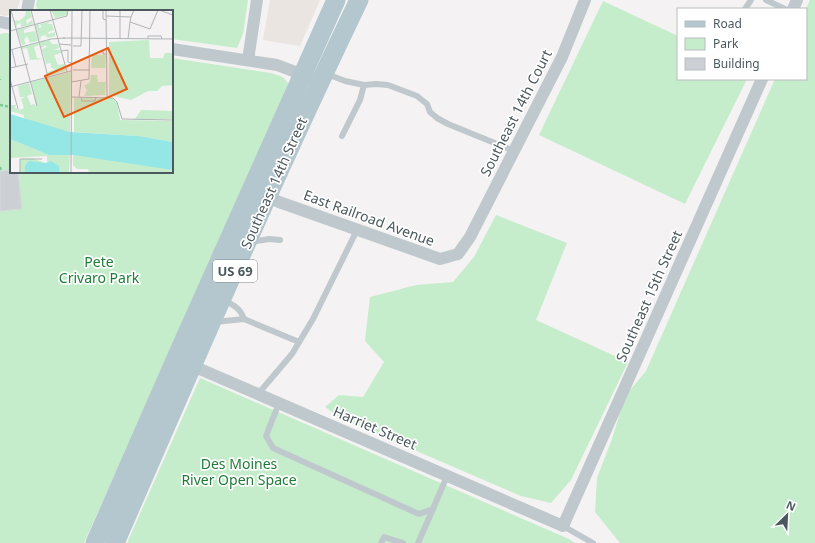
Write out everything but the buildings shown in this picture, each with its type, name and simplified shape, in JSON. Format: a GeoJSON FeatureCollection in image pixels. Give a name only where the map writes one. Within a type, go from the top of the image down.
{"type":"FeatureCollection","features":[{"type":"Feature","properties":{"kind":"main road","name":"Southeast 14th Street"},"geometry":{"type":"LineString","coordinates":[[316,76],[336,0]]}},
{"type":"Feature","properties":{"kind":"main road","name":"Southeast 14th Street"},"geometry":{"type":"LineString","coordinates":[[95,543],[184,362],[260,193],[316,76],[359,0]]}},
{"type":"Feature","properties":{"kind":"main road","name":"Southeast 14th Street"},"geometry":{"type":"LineString","coordinates":[[115,543],[184,362],[212,322],[248,242],[260,193]]}},
{"type":"Feature","properties":{"kind":"street"},"geometry":{"type":"LineString","coordinates":[[27,10],[29,0]]}},
{"type":"Feature","properties":{"kind":"street"},"geometry":{"type":"LineString","coordinates":[[248,60],[257,0]]}},
{"type":"Feature","properties":{"kind":"street","name":"Southeast 14th Court"},"geometry":{"type":"LineString","coordinates":[[470,237],[562,57],[585,0]]}},
{"type":"Feature","properties":{"kind":"street"},"geometry":{"type":"LineString","coordinates":[[0,22],[10,24]]}},
{"type":"Feature","properties":{"kind":"street"},"geometry":{"type":"LineString","coordinates":[[173,48],[277,65],[316,76]]}},
{"type":"Feature","properties":{"kind":"street","name":"Southeast 15th Street"},"geometry":{"type":"LineString","coordinates":[[563,526],[762,80]]}},
{"type":"Feature","properties":{"kind":"street","name":"East Railroad Avenue"},"geometry":{"type":"LineString","coordinates":[[260,193],[357,230],[440,259],[458,254],[470,237]]}},
{"type":"Feature","properties":{"kind":"street","name":"Harriet Street"},"geometry":{"type":"LineString","coordinates":[[184,362],[563,526]]}},
{"type":"Feature","properties":{"kind":"lane"},"geometry":{"type":"LineString","coordinates":[[766,0],[783,8]]}},
{"type":"Feature","properties":{"kind":"lane"},"geometry":{"type":"LineString","coordinates":[[316,76],[364,86],[376,84],[388,85],[417,96],[427,104],[430,112],[448,124],[514,151]]}},
{"type":"Feature","properties":{"kind":"lane"},"geometry":{"type":"LineString","coordinates":[[342,136],[360,100],[364,86]]}},
{"type":"Feature","properties":{"kind":"lane"},"geometry":{"type":"LineString","coordinates":[[258,394],[284,364],[313,319],[357,230]]}},
{"type":"Feature","properties":{"kind":"lane"},"geometry":{"type":"LineString","coordinates":[[248,242],[269,239],[280,240]]}},
{"type":"Feature","properties":{"kind":"lane"},"geometry":{"type":"LineString","coordinates":[[222,299],[236,306],[242,312],[244,320]]}},
{"type":"Feature","properties":{"kind":"lane"},"geometry":{"type":"LineString","coordinates":[[212,322],[244,320],[299,342]]}},
{"type":"Feature","properties":{"kind":"lane"},"geometry":{"type":"LineString","coordinates":[[279,403],[266,436],[273,448],[419,514],[433,509]]}},
{"type":"Feature","properties":{"kind":"lane"},"geometry":{"type":"LineString","coordinates":[[418,543],[448,476]]}},
{"type":"Feature","properties":{"kind":"lane"},"geometry":{"type":"LineString","coordinates":[[563,526],[593,543]]}},
{"type":"Feature","properties":{"kind":"lane"},"geometry":{"type":"LineString","coordinates":[[381,543],[384,537],[403,543]]}},
{"type":"Feature","properties":{"kind":"path"},"geometry":{"type":"LineString","coordinates":[[0,105],[10,107]]}},
{"type":"Feature","properties":{"kind":"shaded area"},"geometry":{"type":"Polygon","coordinates":[[[0,0],[20,0],[17,10],[10,10],[10,15],[0,15],[0,0]]]}},
{"type":"Feature","properties":{"kind":"shaded area"},"geometry":{"type":"Polygon","coordinates":[[[270,0],[320,0],[300,46],[263,40],[270,0]]]}},
{"type":"Feature","properties":{"kind":"green space"},"geometry":{"type":"Polygon","coordinates":[[[37,0],[248,0],[243,34],[237,48],[173,39],[173,10],[37,10],[37,0]]]}},
{"type":"Feature","properties":{"kind":"green space"},"geometry":{"type":"Polygon","coordinates":[[[810,0],[815,0],[815,543],[620,543],[595,512],[597,478],[612,439],[625,396],[646,371],[775,80],[807,80],[806,8],[810,0]]]}},
{"type":"Feature","properties":{"kind":"green space"},"geometry":{"type":"Polygon","coordinates":[[[603,1],[677,36],[677,80],[747,80],[685,204],[539,135],[603,1]]]}},
{"type":"Feature","properties":{"kind":"green space","name":"Pete Crivaro Park"},"geometry":{"type":"Polygon","coordinates":[[[0,34],[10,34],[10,173],[173,173],[173,58],[271,73],[283,77],[288,83],[287,92],[84,543],[0,543],[0,34]]]}},
{"type":"Feature","properties":{"kind":"green space"},"geometry":{"type":"Polygon","coordinates":[[[496,215],[567,243],[536,320],[628,362],[571,480],[551,503],[521,496],[340,418],[325,407],[339,395],[363,397],[384,362],[365,341],[370,297],[416,285],[453,282],[474,257],[496,215]]]}},
{"type":"Feature","properties":{"kind":"green space","name":"Des Moines River Open Space"},"geometry":{"type":"Polygon","coordinates":[[[200,378],[569,539],[575,543],[127,543],[200,378]]]}}]}
